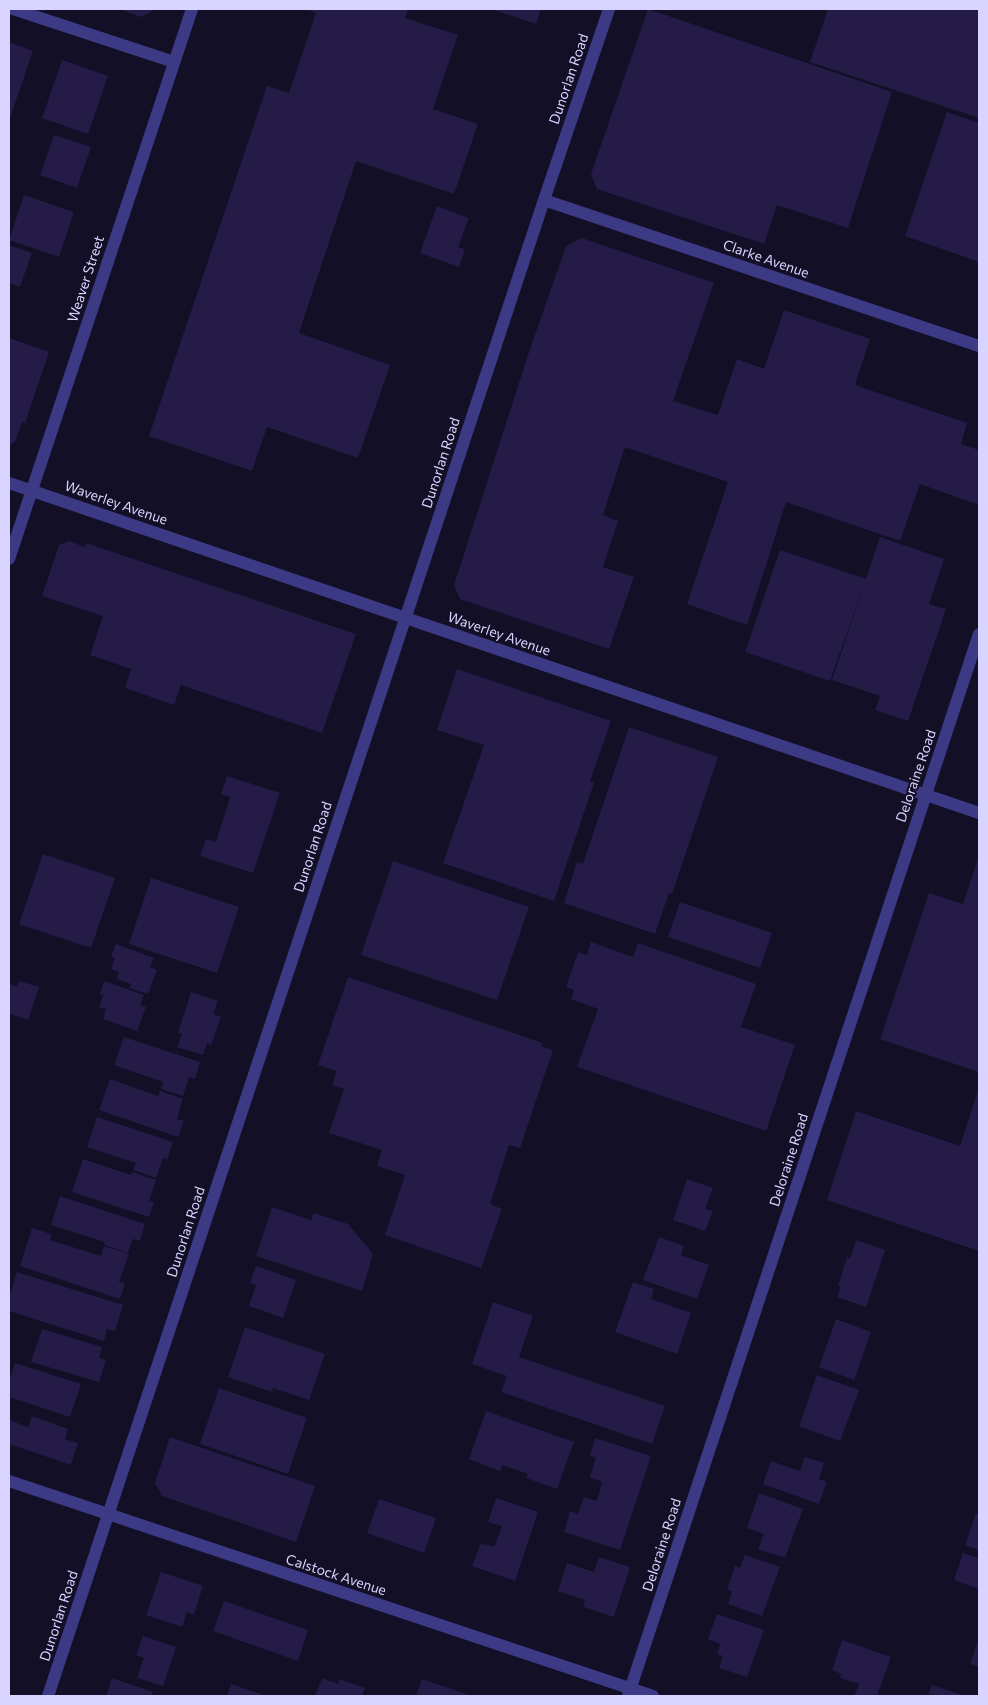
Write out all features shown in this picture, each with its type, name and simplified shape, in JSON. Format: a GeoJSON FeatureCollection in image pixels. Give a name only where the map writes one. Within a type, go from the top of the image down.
{"type":"FeatureCollection","features":[{"type":"Feature","properties":{"kind":"street"},"geometry":{"type":"LineString","coordinates":[[14,9],[174,62]]}},
{"type":"Feature","properties":{"kind":"street","name":"Weaver Street"},"geometry":{"type":"LineString","coordinates":[[9,560],[192,9]]}},
{"type":"Feature","properties":{"kind":"street","name":"Dunorlan Road"},"geometry":{"type":"LineString","coordinates":[[48,1696],[609,9]]}},
{"type":"Feature","properties":{"kind":"street","name":"Clarke Avenue"},"geometry":{"type":"LineString","coordinates":[[544,200],[979,346]]}},
{"type":"Feature","properties":{"kind":"street","name":"Waverley Avenue"},"geometry":{"type":"LineString","coordinates":[[9,483],[979,813]]}},
{"type":"Feature","properties":{"kind":"street","name":"Deloraine Road"},"geometry":{"type":"LineString","coordinates":[[629,1693],[979,634]]}},
{"type":"Feature","properties":{"kind":"street","name":"Calstock Avenue"},"geometry":{"type":"LineString","coordinates":[[9,1481],[629,1693],[654,1696]]}},
{"type":"Feature","properties":{"kind":"building"},"geometry":{"type":"Polygon","coordinates":[[[119,9],[156,9],[141,17],[119,9]]]}},
{"type":"Feature","properties":{"kind":"building"},"geometry":{"type":"Polygon","coordinates":[[[306,9],[408,9],[405,18],[458,35],[433,109],[478,124],[454,194],[356,161],[299,333],[390,365],[358,458],[267,427],[252,471],[149,436],[267,86],[289,93],[316,13],[306,9]]]}},
{"type":"Feature","properties":{"kind":"building"},"geometry":{"type":"Polygon","coordinates":[[[491,9],[541,9],[536,24],[491,9]]]}},
{"type":"Feature","properties":{"kind":"building"},"geometry":{"type":"Polygon","coordinates":[[[648,9],[892,92],[848,228],[777,205],[764,244],[597,189],[591,174],[648,9]]]}},
{"type":"Feature","properties":{"kind":"building"},"geometry":{"type":"Polygon","coordinates":[[[828,9],[979,9],[979,118],[810,62],[828,9]]]}},
{"type":"Feature","properties":{"kind":"building"},"geometry":{"type":"Polygon","coordinates":[[[9,42],[33,51],[9,121],[9,42]]]}},
{"type":"Feature","properties":{"kind":"building"},"geometry":{"type":"Polygon","coordinates":[[[62,60],[108,76],[88,134],[42,118],[62,60]]]}},
{"type":"Feature","properties":{"kind":"building"},"geometry":{"type":"Polygon","coordinates":[[[947,112],[979,123],[979,262],[905,236],[947,112]]]}},
{"type":"Feature","properties":{"kind":"building"},"geometry":{"type":"Polygon","coordinates":[[[54,135],[91,147],[77,188],[40,175],[54,135]]]}},
{"type":"Feature","properties":{"kind":"building"},"geometry":{"type":"Polygon","coordinates":[[[24,195],[74,212],[59,257],[9,240],[24,195]]]}},
{"type":"Feature","properties":{"kind":"building"},"geometry":{"type":"Polygon","coordinates":[[[437,206],[469,218],[458,247],[465,249],[459,267],[420,253],[437,206]]]}},
{"type":"Feature","properties":{"kind":"building"},"geometry":{"type":"Polygon","coordinates":[[[582,238],[714,283],[673,401],[718,415],[737,359],[764,369],[784,310],[870,339],[855,385],[967,423],[961,444],[979,450],[979,505],[920,484],[900,541],[786,502],[747,625],[687,604],[728,482],[625,447],[603,515],[618,521],[603,567],[634,577],[609,649],[460,599],[454,585],[529,352],[566,246],[582,238]]]}},
{"type":"Feature","properties":{"kind":"building"},"geometry":{"type":"Polygon","coordinates":[[[9,245],[32,253],[20,287],[9,283],[9,245]]]}},
{"type":"Feature","properties":{"kind":"building"},"geometry":{"type":"Polygon","coordinates":[[[9,338],[49,352],[25,423],[22,422],[15,442],[9,445],[9,338]]]}},
{"type":"Feature","properties":{"kind":"building"},"geometry":{"type":"Polygon","coordinates":[[[880,537],[944,559],[929,604],[946,609],[908,721],[875,710],[880,696],[832,680],[880,537]]]}},
{"type":"Feature","properties":{"kind":"building"},"geometry":{"type":"Polygon","coordinates":[[[69,541],[85,547],[86,543],[356,634],[322,733],[181,685],[174,705],[125,688],[131,669],[90,655],[103,616],[42,596],[59,545],[69,541]]]}},
{"type":"Feature","properties":{"kind":"building"},"geometry":{"type":"Polygon","coordinates":[[[780,550],[866,579],[830,681],[745,652],[780,550]]]}},
{"type":"Feature","properties":{"kind":"building"},"geometry":{"type":"Polygon","coordinates":[[[457,669],[611,721],[590,781],[594,783],[554,901],[443,863],[484,745],[437,730],[457,669]]]}},
{"type":"Feature","properties":{"kind":"building"},"geometry":{"type":"Polygon","coordinates":[[[629,727],[718,757],[672,894],[669,893],[655,934],[564,903],[577,862],[583,864],[629,727]]]}},
{"type":"Feature","properties":{"kind":"building"},"geometry":{"type":"Polygon","coordinates":[[[227,776],[280,793],[253,873],[200,856],[206,839],[216,842],[230,797],[221,794],[227,776]]]}},
{"type":"Feature","properties":{"kind":"building"},"geometry":{"type":"Polygon","coordinates":[[[43,854],[115,878],[91,948],[19,924],[43,854]]]}},
{"type":"Feature","properties":{"kind":"building"},"geometry":{"type":"Polygon","coordinates":[[[979,856],[979,1072],[880,1039],[929,893],[963,904],[979,856]]]}},
{"type":"Feature","properties":{"kind":"building"},"geometry":{"type":"Polygon","coordinates":[[[393,861],[529,907],[497,1000],[361,955],[393,861]]]}},
{"type":"Feature","properties":{"kind":"building"},"geometry":{"type":"Polygon","coordinates":[[[151,878],[239,907],[217,973],[129,944],[151,878]]]}},
{"type":"Feature","properties":{"kind":"building"},"geometry":{"type":"Polygon","coordinates":[[[680,902],[772,933],[760,968],[668,937],[680,902]]]}},
{"type":"Feature","properties":{"kind":"building"},"geometry":{"type":"Polygon","coordinates":[[[591,942],[633,957],[638,943],[756,984],[741,1027],[795,1045],[766,1131],[577,1067],[598,1009],[571,999],[574,990],[566,987],[578,952],[587,955],[591,942]]]}},
{"type":"Feature","properties":{"kind":"building"},"geometry":{"type":"Polygon","coordinates":[[[116,944],[154,958],[150,967],[157,970],[148,994],[129,988],[131,984],[117,979],[119,972],[111,969],[115,958],[111,956],[116,944]]]}},
{"type":"Feature","properties":{"kind":"building"},"geometry":{"type":"Polygon","coordinates":[[[348,977],[543,1043],[541,1046],[553,1050],[520,1148],[509,1145],[490,1204],[502,1209],[481,1268],[385,1235],[405,1175],[377,1166],[382,1150],[329,1133],[344,1089],[332,1085],[337,1071],[318,1065],[348,977]]]}},
{"type":"Feature","properties":{"kind":"building"},"geometry":{"type":"Polygon","coordinates":[[[19,981],[39,987],[28,1020],[9,1013],[9,984],[17,987],[19,981]]]}},
{"type":"Feature","properties":{"kind":"building"},"geometry":{"type":"Polygon","coordinates":[[[104,981],[144,995],[140,1005],[146,1007],[137,1031],[103,1019],[106,1009],[99,1007],[103,995],[100,994],[104,981]]]}},
{"type":"Feature","properties":{"kind":"building"},"geometry":{"type":"Polygon","coordinates":[[[191,992],[218,1001],[213,1014],[221,1017],[211,1045],[207,1043],[203,1055],[177,1047],[182,1034],[178,1033],[191,992]]]}},
{"type":"Feature","properties":{"kind":"building"},"geometry":{"type":"Polygon","coordinates":[[[124,1037],[200,1062],[195,1079],[189,1077],[183,1096],[161,1089],[163,1082],[114,1065],[124,1037]]]}},
{"type":"Feature","properties":{"kind":"building"},"geometry":{"type":"Polygon","coordinates":[[[110,1079],[158,1096],[160,1091],[183,1099],[177,1119],[184,1121],[178,1137],[99,1110],[110,1079]]]}},
{"type":"Feature","properties":{"kind":"building"},"geometry":{"type":"Polygon","coordinates":[[[979,1088],[979,1251],[827,1200],[856,1111],[960,1146],[979,1088]]]}},
{"type":"Feature","properties":{"kind":"building"},"geometry":{"type":"Polygon","coordinates":[[[97,1117],[173,1142],[167,1160],[163,1158],[156,1178],[133,1170],[136,1163],[87,1147],[97,1117]]]}},
{"type":"Feature","properties":{"kind":"building"},"geometry":{"type":"Polygon","coordinates":[[[83,1159],[131,1175],[132,1172],[156,1180],[149,1201],[154,1202],[149,1217],[72,1192],[83,1159]]]}},
{"type":"Feature","properties":{"kind":"building"},"geometry":{"type":"Polygon","coordinates":[[[687,1179],[713,1188],[705,1209],[713,1211],[705,1231],[673,1220],[687,1179]]]}},
{"type":"Feature","properties":{"kind":"building"},"geometry":{"type":"Polygon","coordinates":[[[60,1196],[145,1224],[140,1241],[133,1239],[128,1253],[104,1245],[105,1242],[51,1225],[60,1196]]]}},
{"type":"Feature","properties":{"kind":"building"},"geometry":{"type":"Polygon","coordinates":[[[272,1207],[311,1220],[314,1213],[348,1224],[373,1254],[362,1291],[256,1256],[272,1207]]]}},
{"type":"Feature","properties":{"kind":"building"},"geometry":{"type":"Polygon","coordinates":[[[32,1228],[51,1234],[50,1240],[101,1256],[104,1246],[129,1254],[119,1282],[125,1284],[120,1299],[20,1266],[32,1228]]]}},
{"type":"Feature","properties":{"kind":"building"},"geometry":{"type":"Polygon","coordinates":[[[659,1237],[684,1246],[681,1255],[709,1265],[697,1299],[643,1280],[659,1237]]]}},
{"type":"Feature","properties":{"kind":"building"},"geometry":{"type":"Polygon","coordinates":[[[856,1240],[885,1250],[866,1307],[837,1297],[841,1286],[838,1286],[847,1257],[850,1259],[856,1240]]]}},
{"type":"Feature","properties":{"kind":"building"},"geometry":{"type":"Polygon","coordinates":[[[256,1266],[296,1280],[283,1318],[249,1306],[256,1285],[250,1283],[256,1266]]]}},
{"type":"Feature","properties":{"kind":"building"},"geometry":{"type":"Polygon","coordinates":[[[17,1272],[123,1305],[115,1331],[107,1329],[104,1341],[9,1311],[9,1299],[17,1272]]]}},
{"type":"Feature","properties":{"kind":"building"},"geometry":{"type":"Polygon","coordinates":[[[633,1282],[654,1289],[651,1299],[691,1313],[677,1354],[615,1332],[633,1282]]]}},
{"type":"Feature","properties":{"kind":"building"},"geometry":{"type":"Polygon","coordinates":[[[493,1302],[533,1316],[519,1357],[665,1406],[652,1444],[501,1392],[507,1376],[472,1364],[493,1302]]]}},
{"type":"Feature","properties":{"kind":"building"},"geometry":{"type":"Polygon","coordinates":[[[836,1319],[871,1332],[854,1380],[819,1367],[836,1319]]]}},
{"type":"Feature","properties":{"kind":"building"},"geometry":{"type":"Polygon","coordinates":[[[245,1327],[325,1354],[309,1400],[273,1388],[272,1392],[228,1377],[245,1327]]]}},
{"type":"Feature","properties":{"kind":"building"},"geometry":{"type":"Polygon","coordinates":[[[42,1329],[102,1347],[99,1358],[106,1360],[99,1382],[31,1362],[42,1329]]]}},
{"type":"Feature","properties":{"kind":"building"},"geometry":{"type":"Polygon","coordinates":[[[15,1363],[81,1384],[70,1417],[9,1397],[9,1382],[15,1363]]]}},
{"type":"Feature","properties":{"kind":"building"},"geometry":{"type":"Polygon","coordinates":[[[817,1375],[859,1390],[840,1441],[799,1426],[817,1375]]]}},
{"type":"Feature","properties":{"kind":"building"},"geometry":{"type":"Polygon","coordinates":[[[219,1388],[307,1418],[288,1474],[200,1444],[219,1388]]]}},
{"type":"Feature","properties":{"kind":"building"},"geometry":{"type":"Polygon","coordinates":[[[486,1411],[574,1442],[557,1489],[526,1478],[528,1474],[502,1465],[500,1471],[469,1459],[486,1411]]]}},
{"type":"Feature","properties":{"kind":"building"},"geometry":{"type":"Polygon","coordinates":[[[32,1416],[68,1429],[65,1439],[78,1443],[71,1465],[9,1444],[9,1420],[28,1427],[32,1416]]]}},
{"type":"Feature","properties":{"kind":"building"},"geometry":{"type":"Polygon","coordinates":[[[170,1437],[315,1486],[296,1542],[162,1496],[155,1483],[170,1437]]]}},
{"type":"Feature","properties":{"kind":"building"},"geometry":{"type":"Polygon","coordinates":[[[595,1438],[651,1456],[620,1550],[564,1532],[570,1511],[578,1514],[584,1497],[596,1501],[600,1491],[602,1482],[590,1477],[596,1457],[590,1456],[595,1438]]]}},
{"type":"Feature","properties":{"kind":"building"},"geometry":{"type":"Polygon","coordinates":[[[805,1457],[824,1463],[819,1479],[827,1482],[819,1504],[763,1484],[771,1461],[800,1471],[805,1457]]]}},
{"type":"Feature","properties":{"kind":"building"},"geometry":{"type":"Polygon","coordinates":[[[759,1493],[803,1509],[785,1558],[758,1549],[764,1534],[747,1528],[759,1493]]]}},
{"type":"Feature","properties":{"kind":"building"},"geometry":{"type":"Polygon","coordinates":[[[496,1498],[538,1512],[515,1581],[472,1566],[481,1543],[494,1547],[502,1526],[488,1522],[496,1498]]]}},
{"type":"Feature","properties":{"kind":"building"},"geometry":{"type":"Polygon","coordinates":[[[379,1499],[436,1518],[424,1553],[367,1533],[379,1499]]]}},
{"type":"Feature","properties":{"kind":"building"},"geometry":{"type":"Polygon","coordinates":[[[976,1513],[979,1515],[979,1550],[965,1545],[976,1513]]]}},
{"type":"Feature","properties":{"kind":"building"},"geometry":{"type":"Polygon","coordinates":[[[963,1553],[979,1558],[979,1589],[954,1580],[963,1553]]]}},
{"type":"Feature","properties":{"kind":"building"},"geometry":{"type":"Polygon","coordinates":[[[745,1555],[780,1567],[762,1616],[728,1604],[732,1591],[727,1590],[735,1566],[740,1568],[745,1555]]]}},
{"type":"Feature","properties":{"kind":"building"},"geometry":{"type":"Polygon","coordinates":[[[599,1557],[630,1567],[614,1617],[583,1607],[585,1600],[558,1591],[567,1563],[594,1572],[599,1557]]]}},
{"type":"Feature","properties":{"kind":"building"},"geometry":{"type":"Polygon","coordinates":[[[161,1572],[203,1586],[194,1615],[187,1612],[182,1627],[146,1615],[161,1572]]]}},
{"type":"Feature","properties":{"kind":"building"},"geometry":{"type":"Polygon","coordinates":[[[224,1601],[308,1630],[298,1661],[213,1631],[224,1601]]]}},
{"type":"Feature","properties":{"kind":"building"},"geometry":{"type":"Polygon","coordinates":[[[717,1614],[764,1630],[747,1677],[719,1668],[723,1656],[717,1654],[720,1644],[708,1639],[717,1614]]]}},
{"type":"Feature","properties":{"kind":"building"},"geometry":{"type":"Polygon","coordinates":[[[143,1636],[176,1647],[163,1686],[137,1678],[144,1658],[136,1655],[143,1636]]]}},
{"type":"Feature","properties":{"kind":"building"},"geometry":{"type":"Polygon","coordinates":[[[979,1638],[979,1667],[970,1664],[979,1638]]]}},
{"type":"Feature","properties":{"kind":"building"},"geometry":{"type":"Polygon","coordinates":[[[842,1640],[891,1657],[877,1696],[854,1696],[859,1684],[840,1678],[841,1674],[832,1670],[842,1640]]]}},
{"type":"Feature","properties":{"kind":"building"},"geometry":{"type":"Polygon","coordinates":[[[112,1678],[153,1692],[151,1696],[106,1696],[112,1678]]]}},
{"type":"Feature","properties":{"kind":"building"},"geometry":{"type":"Polygon","coordinates":[[[322,1678],[338,1684],[339,1679],[365,1688],[362,1696],[315,1696],[322,1678]]]}},
{"type":"Feature","properties":{"kind":"building"},"geometry":{"type":"Polygon","coordinates":[[[422,1679],[472,1696],[416,1696],[422,1679]]]}},
{"type":"Feature","properties":{"kind":"building"},"geometry":{"type":"Polygon","coordinates":[[[231,1684],[266,1696],[227,1696],[231,1684]]]}},
{"type":"Feature","properties":{"kind":"building"},"geometry":{"type":"Polygon","coordinates":[[[932,1685],[965,1696],[928,1696],[932,1685]]]}}]}
